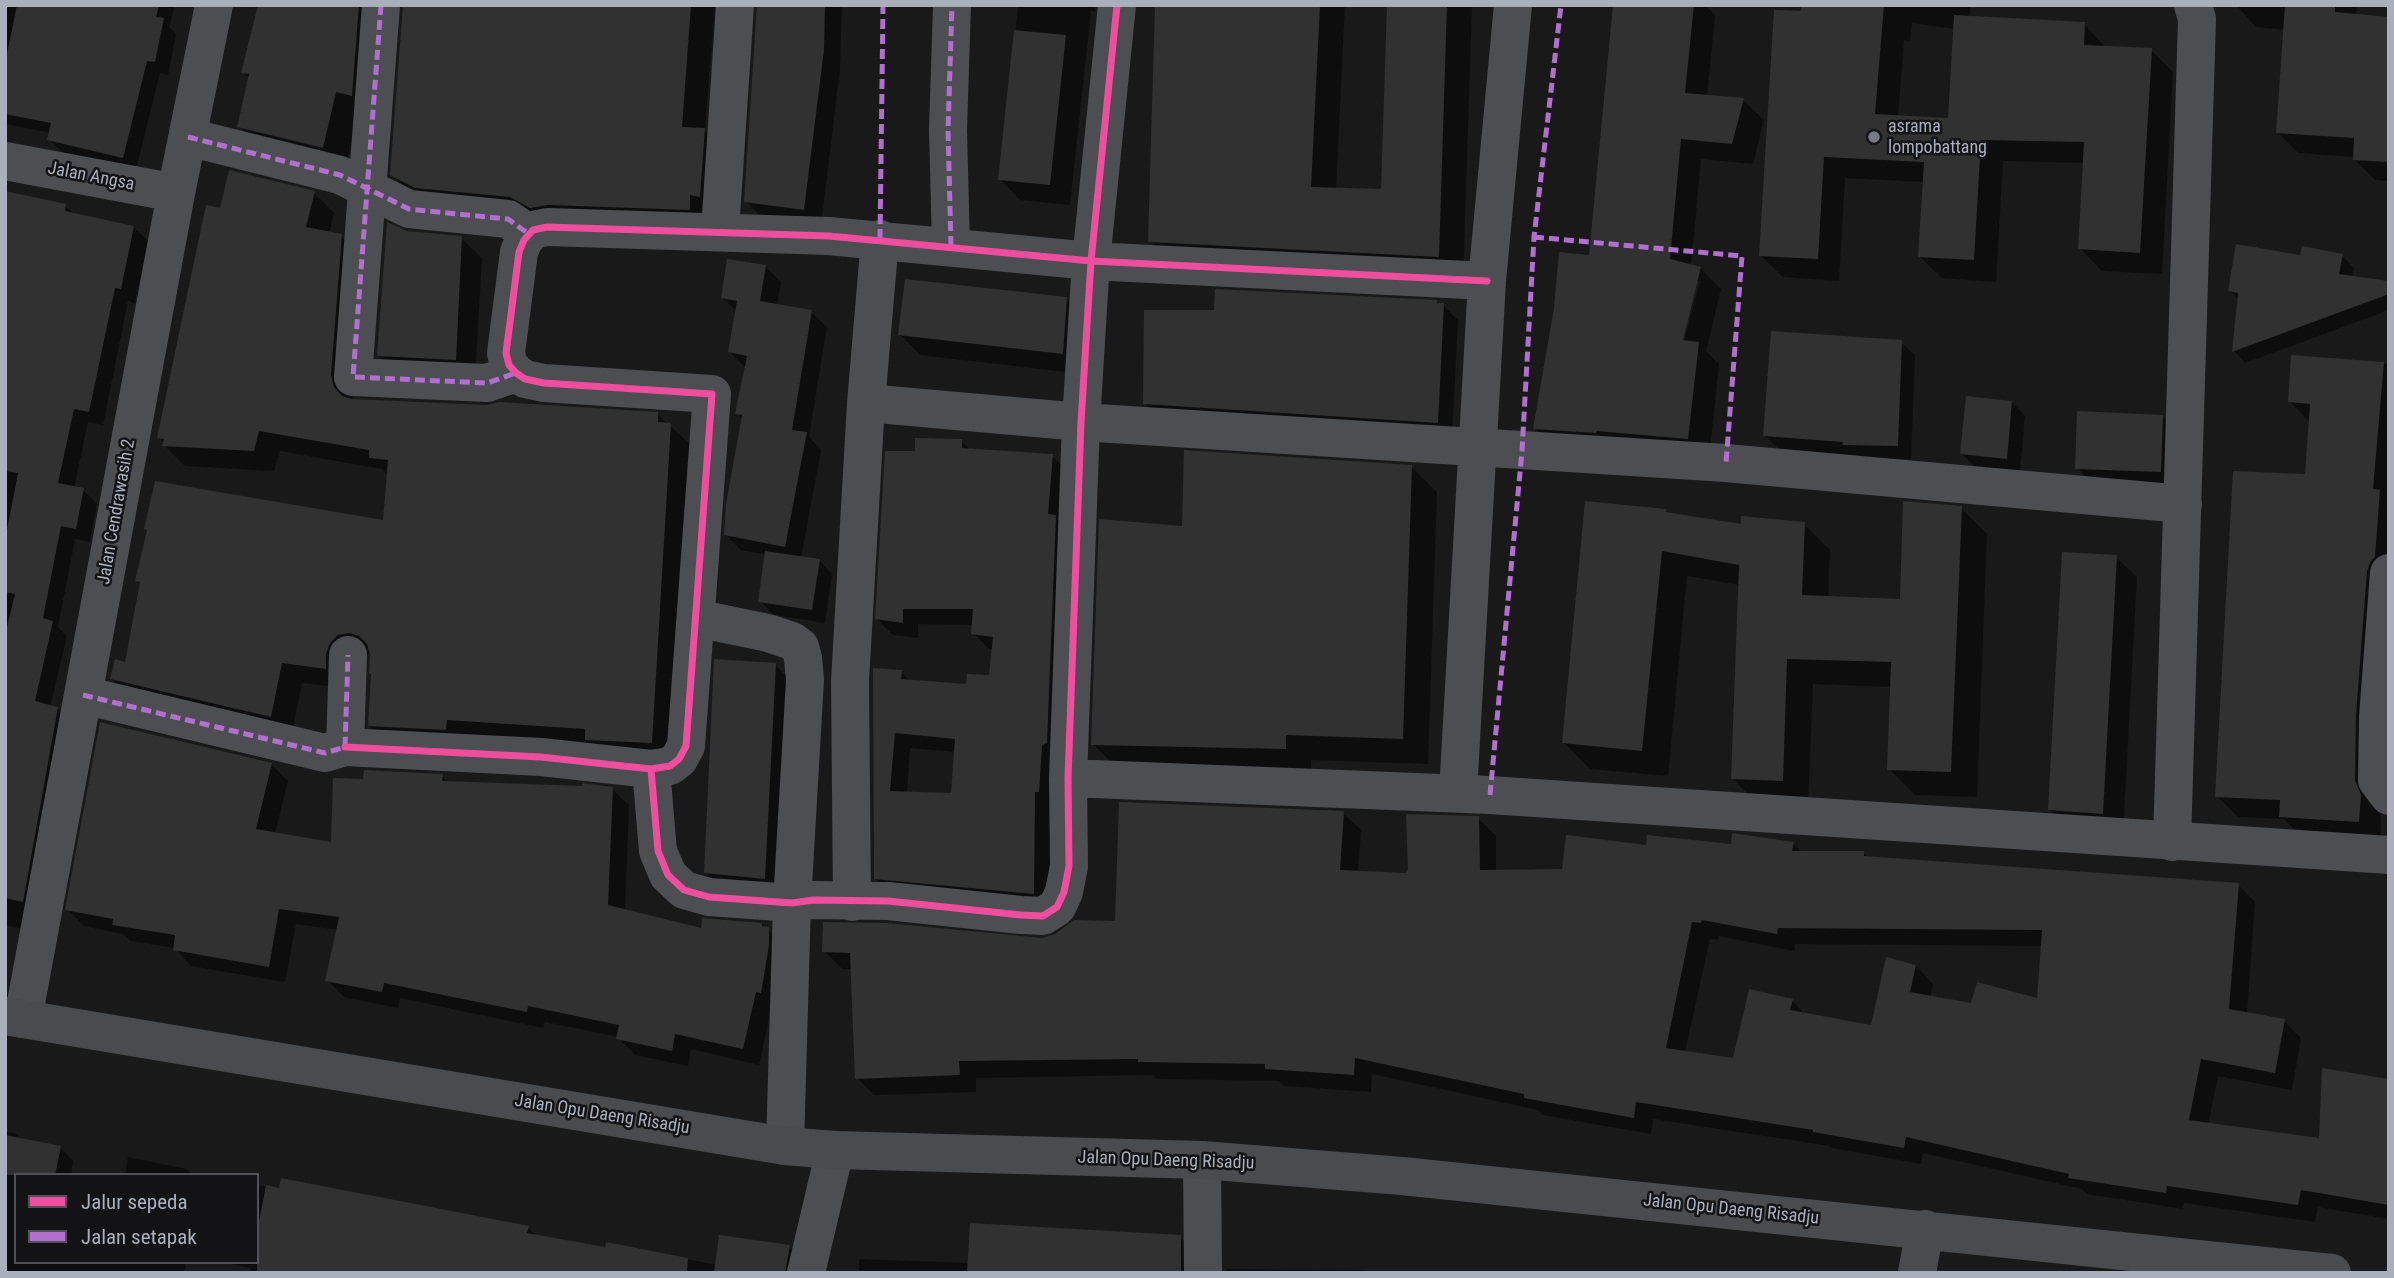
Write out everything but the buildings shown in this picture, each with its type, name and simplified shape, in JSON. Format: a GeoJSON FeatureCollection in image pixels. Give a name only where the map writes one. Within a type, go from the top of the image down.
{"type":"FeatureCollection","features":[{"type":"Feature","properties":{"kind":"main road","name":"Jalan Opu Daeng Risadju"},"geometry":{"type":"LineString","coordinates":[[14,1018],[785,1146],[835,1150],[1202,1160],[1402,1176],[2333,1273]]}},
{"type":"Feature","properties":{"kind":"main road"},"geometry":{"type":"LineString","coordinates":[[1917,1273],[1925,1230]]}},
{"type":"Feature","properties":{"kind":"street","name":"Jalan Cendrawasih 2"},"geometry":{"type":"LineString","coordinates":[[14,1018],[83,695],[176,193],[214,5]]}},
{"type":"Feature","properties":{"kind":"street"},"geometry":{"type":"LineString","coordinates":[[381,5],[353,377],[487,383],[516,373]]}},
{"type":"Feature","properties":{"kind":"street"},"geometry":{"type":"LineString","coordinates":[[720,231],[734,5]]}},
{"type":"Feature","properties":{"kind":"street"},"geometry":{"type":"LineString","coordinates":[[951,246],[948,130],[952,5]]}},
{"type":"Feature","properties":{"kind":"street"},"geometry":{"type":"LineString","coordinates":[[651,769],[658,851],[668,876],[684,890],[709,897],[825,902],[888,901],[974,912],[1044,916],[1057,907],[1064,892],[1069,866],[1068,778],[1081,422],[1091,261],[1117,5]]}},
{"type":"Feature","properties":{"kind":"street"},"geometry":{"type":"LineString","coordinates":[[1458,793],[1487,281],[1513,5]]}},
{"type":"Feature","properties":{"kind":"street"},"geometry":{"type":"LineString","coordinates":[[2172,842],[2197,19],[2193,5]]}},
{"type":"Feature","properties":{"kind":"street"},"geometry":{"type":"LineString","coordinates":[[188,137],[340,175],[409,209],[508,219],[529,234]]}},
{"type":"Feature","properties":{"kind":"street","name":"Jalan Angsa"},"geometry":{"type":"LineString","coordinates":[[5,160],[176,193]]}},
{"type":"Feature","properties":{"kind":"street"},"geometry":{"type":"LineString","coordinates":[[83,695],[325,753],[345,747],[541,757],[651,769],[670,766],[679,759],[686,746],[712,394],[544,383],[525,379],[516,373],[509,365],[506,353],[519,252],[524,240],[533,230],[547,227],[720,231],[858,238],[1091,261],[1487,281]]}},
{"type":"Feature","properties":{"kind":"street"},"geometry":{"type":"LineString","coordinates":[[785,1146],[825,902],[829,681],[866,403],[858,238]]}},
{"type":"Feature","properties":{"kind":"street"},"geometry":{"type":"LineString","coordinates":[[866,403],[1081,422],[1726,463],[2183,504]]}},
{"type":"Feature","properties":{"kind":"street"},"geometry":{"type":"LineString","coordinates":[[2389,573],[2378,717],[2377,780],[2389,796]]}},
{"type":"Feature","properties":{"kind":"street"},"geometry":{"type":"LineString","coordinates":[[696,618],[792,640],[800,647],[803,658],[829,681],[825,902]]}},
{"type":"Feature","properties":{"kind":"street"},"geometry":{"type":"LineString","coordinates":[[345,747],[348,655]]}},
{"type":"Feature","properties":{"kind":"street"},"geometry":{"type":"LineString","coordinates":[[1068,778],[1458,793],[2389,855]]}},
{"type":"Feature","properties":{"kind":"street"},"geometry":{"type":"LineString","coordinates":[[806,1273],[835,1150]]}},
{"type":"Feature","properties":{"kind":"street"},"geometry":{"type":"LineString","coordinates":[[1202,1160],[1203,1273]]}},
{"type":"Feature","properties":{"kind":"marked path"},"geometry":{"type":"LineString","coordinates":[[381,5],[353,377],[487,383],[516,373]]}},
{"type":"Feature","properties":{"kind":"marked path"},"geometry":{"type":"LineString","coordinates":[[880,239],[883,5]]}},
{"type":"Feature","properties":{"kind":"marked path"},"geometry":{"type":"LineString","coordinates":[[951,246],[948,130],[952,5]]}},
{"type":"Feature","properties":{"kind":"marked path"},"geometry":{"type":"LineString","coordinates":[[1490,795],[1522,451],[1534,237],[1561,5]]}},
{"type":"Feature","properties":{"kind":"marked path"},"geometry":{"type":"LineString","coordinates":[[188,137],[340,175],[409,209],[508,219],[529,234]]}},
{"type":"Feature","properties":{"kind":"marked path"},"geometry":{"type":"LineString","coordinates":[[1534,237],[1742,256],[1726,463]]}},
{"type":"Feature","properties":{"kind":"marked path"},"geometry":{"type":"LineString","coordinates":[[83,695],[325,753],[345,747],[348,655]]}},
{"type":"Feature","properties":{"kind":"cycle path"},"geometry":{"type":"LineString","coordinates":[[651,769],[658,851],[668,875],[684,890],[709,897],[792,903],[813,900],[888,901],[1021,915],[1043,916],[1057,907],[1064,892],[1069,866],[1068,778],[1081,422],[1091,261],[1117,5]]}},
{"type":"Feature","properties":{"kind":"cycle path"},"geometry":{"type":"LineString","coordinates":[[345,747],[541,757],[651,769],[670,766],[679,759],[686,746],[712,394],[544,383],[525,379],[516,373],[509,365],[506,353],[519,252],[524,240],[533,230],[547,227],[829,236],[1091,261],[1487,281]]}},
{"type":"Feature","properties":{"kind":"place","name":"asrama lompobattang"},"geometry":{"type":"Point","coordinates":[1874,137]}}]}
